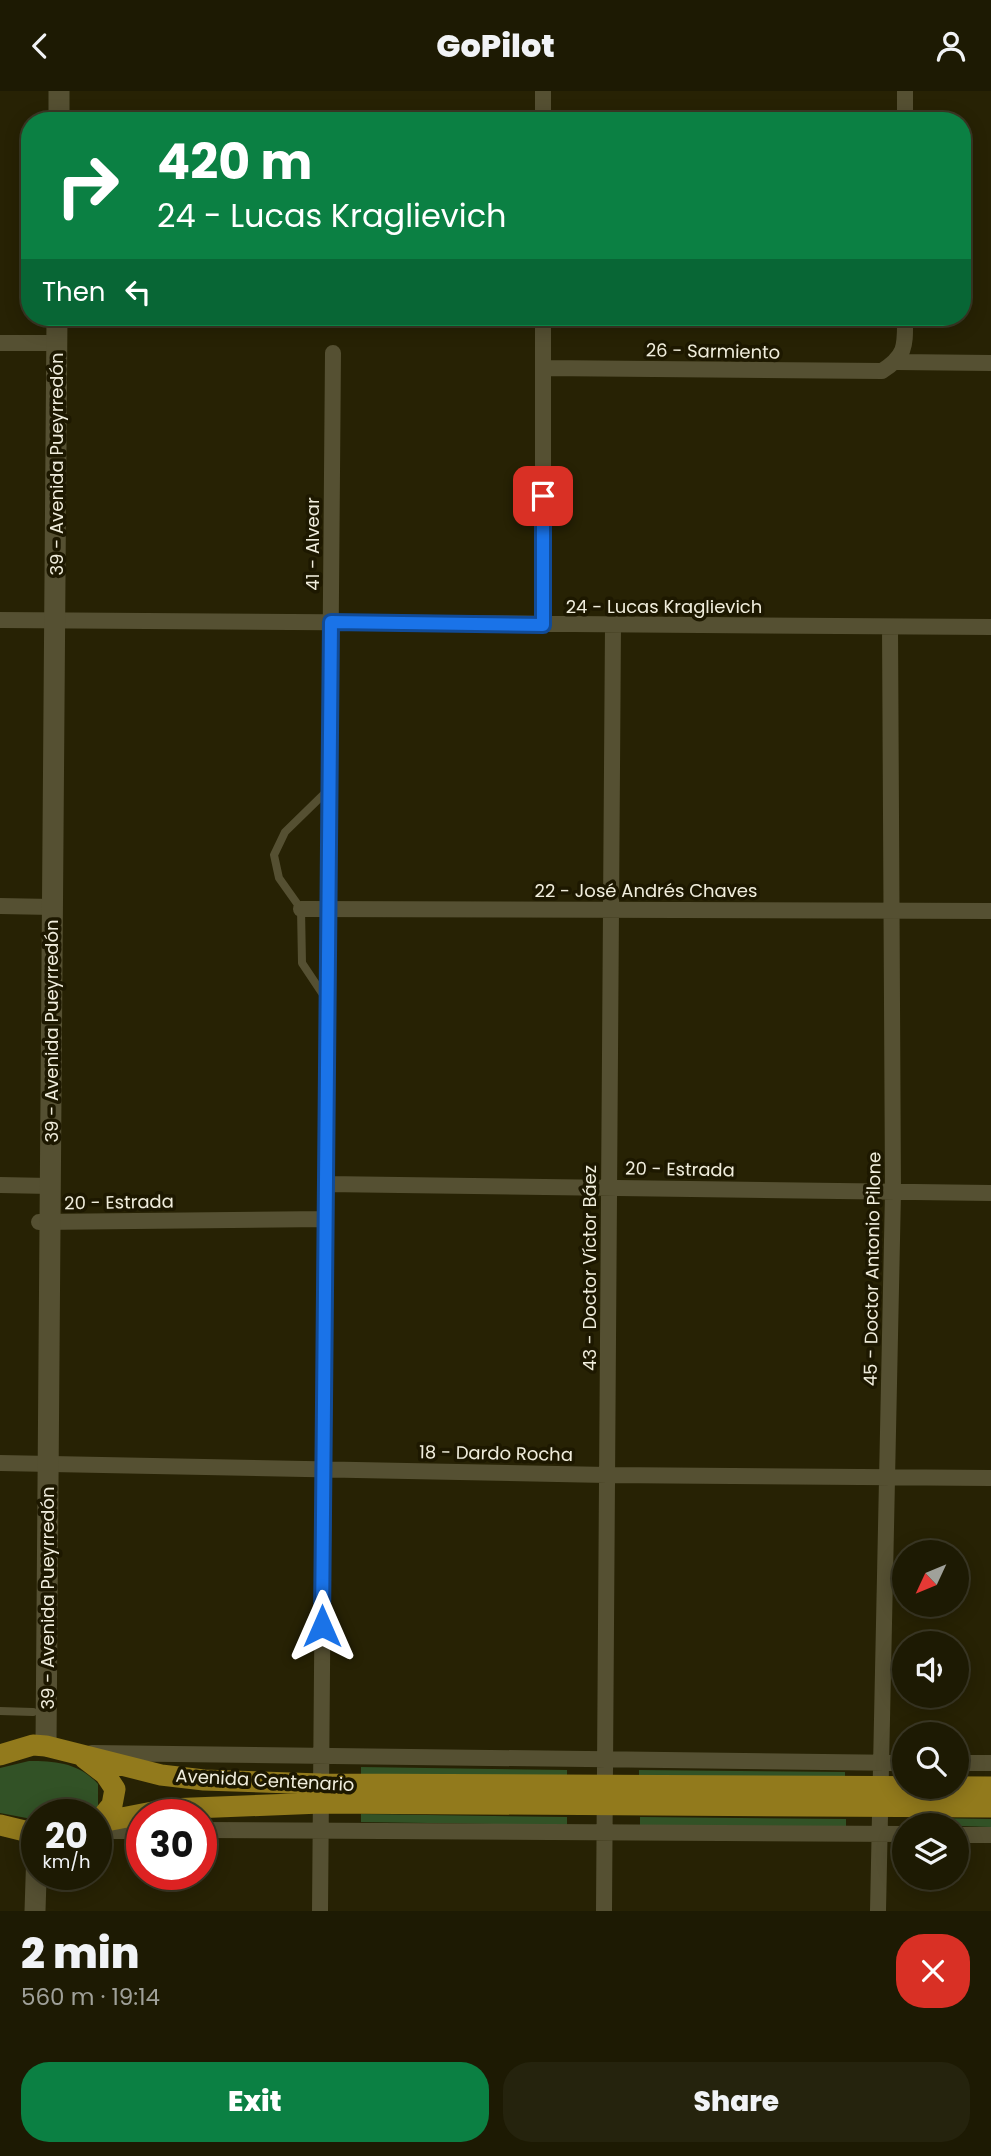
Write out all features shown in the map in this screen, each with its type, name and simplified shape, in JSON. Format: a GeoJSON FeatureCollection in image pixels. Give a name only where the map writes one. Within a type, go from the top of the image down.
{"type":"FeatureCollection","features":[{"type":"Feature","properties":{"kind":"main road"},"geometry":{"type":"LineString","coordinates":[[0,1755],[39,1746],[76,1753],[105,1774],[114,1789],[112,1805]]}},
{"type":"Feature","properties":{"kind":"main road","name":"Avenida Centenario"},"geometry":{"type":"LineString","coordinates":[[76,1753],[161,1775],[321,1793],[879,1797],[991,1807]]}},
{"type":"Feature","properties":{"kind":"main road","name":"Avenida Centenario"},"geometry":{"type":"LineString","coordinates":[[879,1797],[991,1787]]}},
{"type":"Feature","properties":{"kind":"main road","name":"Avenida Centenario"},"geometry":{"type":"LineString","coordinates":[[112,1822],[168,1809],[321,1793]]}},
{"type":"Feature","properties":{"kind":"main road"},"geometry":{"type":"LineString","coordinates":[[0,1825],[21,1831]]}},
{"type":"Feature","properties":{"kind":"street"},"geometry":{"type":"LineString","coordinates":[[47,91],[47,112]]}},
{"type":"Feature","properties":{"kind":"street"},"geometry":{"type":"LineString","coordinates":[[59,91],[59,112]]}},
{"type":"Feature","properties":{"kind":"street"},"geometry":{"type":"LineString","coordinates":[[543,91],[543,112]]}},
{"type":"Feature","properties":{"kind":"street"},"geometry":{"type":"LineString","coordinates":[[905,91],[905,112]]}},
{"type":"Feature","properties":{"kind":"street","name":"39 - Avenida Pueyrredón"},"geometry":{"type":"LineString","coordinates":[[39,1746],[51,343],[48,326]]}},
{"type":"Feature","properties":{"kind":"street","name":"39 - Avenida Pueyrredón"},"geometry":{"type":"LineString","coordinates":[[51,343],[55,326]]}},
{"type":"Feature","properties":{"kind":"street"},"geometry":{"type":"LineString","coordinates":[[543,326],[543,625]]}},
{"type":"Feature","properties":{"kind":"street"},"geometry":{"type":"LineString","coordinates":[[905,326],[905,346],[897,362],[991,363]]}},
{"type":"Feature","properties":{"kind":"street"},"geometry":{"type":"LineString","coordinates":[[0,343],[51,343]]}},
{"type":"Feature","properties":{"kind":"street","name":"41 - Alvear"},"geometry":{"type":"LineString","coordinates":[[320,1911],[333,353]]}},
{"type":"Feature","properties":{"kind":"street","name":"26 - Sarmiento"},"geometry":{"type":"LineString","coordinates":[[543,367],[882,371],[897,362]]}},
{"type":"Feature","properties":{"kind":"street","name":"24 - Lucas Kraglievich"},"geometry":{"type":"LineString","coordinates":[[0,620],[991,628]]}},
{"type":"Feature","properties":{"kind":"street","name":"43 - Doctor Víctor Báez"},"geometry":{"type":"LineString","coordinates":[[604,1911],[613,625]]}},
{"type":"Feature","properties":{"kind":"street","name":"45 - Doctor Antonio Pilone"},"geometry":{"type":"LineString","coordinates":[[878,1911],[893,1192],[890,627]]}},
{"type":"Feature","properties":{"kind":"street"},"geometry":{"type":"LineString","coordinates":[[0,906],[46,907]]}},
{"type":"Feature","properties":{"kind":"street","name":"22 - José Andrés Chaves"},"geometry":{"type":"LineString","coordinates":[[301,909],[991,911]]}},
{"type":"Feature","properties":{"kind":"street","name":"20 - Estrada"},"geometry":{"type":"LineString","coordinates":[[326,1184],[991,1192]]}},
{"type":"Feature","properties":{"kind":"street","name":"20 - Estrada"},"geometry":{"type":"LineString","coordinates":[[0,1185],[44,1186]]}},
{"type":"Feature","properties":{"kind":"street","name":"20 - Estrada"},"geometry":{"type":"LineString","coordinates":[[44,1222],[326,1219]]}},
{"type":"Feature","properties":{"kind":"street","name":"18 - Dardo Rocha"},"geometry":{"type":"LineString","coordinates":[[0,1463],[607,1475],[991,1478]]}},
{"type":"Feature","properties":{"kind":"street","name":"39 - Avenida Pueyrredón"},"geometry":{"type":"LineString","coordinates":[[39,1746],[33,1712],[42,1464]]}},
{"type":"Feature","properties":{"kind":"street","name":"Avenida Centenario"},"geometry":{"type":"LineString","coordinates":[[76,1753],[145,1751],[321,1758],[605,1758],[892,1762]]}},
{"type":"Feature","properties":{"kind":"street"},"geometry":{"type":"LineString","coordinates":[[969,1763],[991,1763]]}},
{"type":"Feature","properties":{"kind":"street"},"geometry":{"type":"LineString","coordinates":[[217,1830],[892,1834]]}},
{"type":"Feature","properties":{"kind":"street"},"geometry":{"type":"LineString","coordinates":[[969,1835],[991,1835]]}},
{"type":"Feature","properties":{"kind":"street"},"geometry":{"type":"LineString","coordinates":[[35,1911],[36,1890]]}},
{"type":"Feature","properties":{"kind":"lane"},"geometry":{"type":"LineString","coordinates":[[327,1001],[302,963],[301,909],[279,878],[274,855],[285,832],[329,789]]}},
{"type":"Feature","properties":{"kind":"lane"},"geometry":{"type":"LineString","coordinates":[[0,1711],[33,1712]]}},
{"type":"Feature","properties":{"kind":"green space"},"geometry":{"type":"Polygon","coordinates":[[[29,1761],[75,1767],[98,1784],[98,1799],[21,1799],[21,1817],[0,1813],[0,1768],[29,1761]]]}},
{"type":"Feature","properties":{"kind":"green space"},"geometry":{"type":"Polygon","coordinates":[[[361,1767],[567,1770],[567,1778],[361,1775],[361,1767]]]}},
{"type":"Feature","properties":{"kind":"green space"},"geometry":{"type":"Polygon","coordinates":[[[639,1770],[845,1772],[845,1781],[639,1778],[639,1770]]]}},
{"type":"Feature","properties":{"kind":"green space"},"geometry":{"type":"Polygon","coordinates":[[[361,1814],[567,1817],[567,1825],[361,1822],[361,1814]]]}},
{"type":"Feature","properties":{"kind":"green space"},"geometry":{"type":"Polygon","coordinates":[[[640,1817],[846,1819],[846,1827],[640,1825],[640,1817]]]}},
{"type":"Feature","properties":{"kind":"green space"},"geometry":{"type":"Polygon","coordinates":[[[969,1819],[991,1819],[991,1827],[969,1826],[969,1819]]]}},
{"type":"Feature","properties":{"kind":"route"},"geometry":{"type":"LineString","coordinates":[[322,1626],[331,622],[543,625],[543,496]]}}]}
